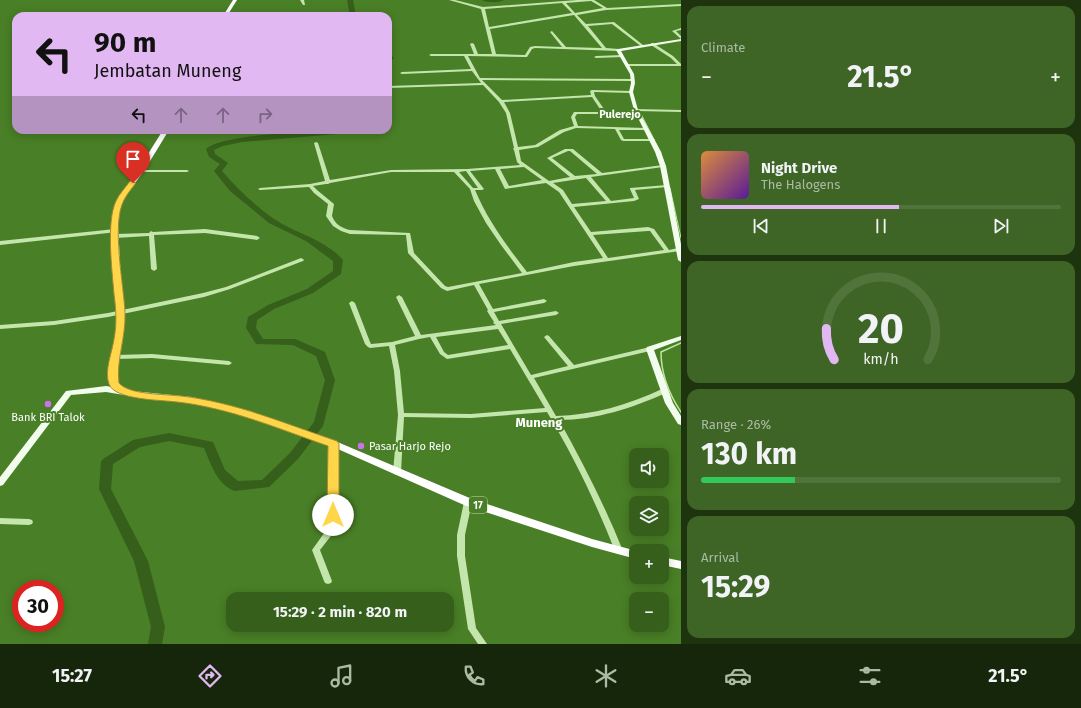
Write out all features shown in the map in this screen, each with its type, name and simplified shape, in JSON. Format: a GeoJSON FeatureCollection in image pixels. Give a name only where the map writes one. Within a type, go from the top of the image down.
{"type":"FeatureCollection","features":[{"type":"Feature","properties":{"kind":"highway"},"geometry":{"type":"LineString","coordinates":[[227,12],[235,0]]}},
{"type":"Feature","properties":{"kind":"highway"},"geometry":{"type":"LineString","coordinates":[[126,392],[118,388],[113,380],[121,313],[116,271],[116,213],[119,201],[141,171],[164,134]]}},
{"type":"Feature","properties":{"kind":"highway","name":"17"},"geometry":{"type":"LineString","coordinates":[[126,392],[215,404],[329,442],[468,502],[536,526],[629,553]]}},
{"type":"Feature","properties":{"kind":"highway"},"geometry":{"type":"LineString","coordinates":[[669,562],[681,565]]}},
{"type":"Feature","properties":{"kind":"main road"},"geometry":{"type":"LineString","coordinates":[[681,39],[618,50],[628,64],[633,80],[631,92],[637,112],[653,140],[663,166],[681,260]]}},
{"type":"Feature","properties":{"kind":"main road"},"geometry":{"type":"LineString","coordinates":[[681,338],[650,348],[664,391],[671,407],[681,422]]}},
{"type":"Feature","properties":{"kind":"main road"},"geometry":{"type":"LineString","coordinates":[[102,390],[113,380]]}},
{"type":"Feature","properties":{"kind":"main road"},"geometry":{"type":"LineString","coordinates":[[0,483],[69,393],[102,390],[126,392]]}},
{"type":"Feature","properties":{"kind":"street"},"geometry":{"type":"LineString","coordinates":[[302,0],[304,4]]}},
{"type":"Feature","properties":{"kind":"street"},"geometry":{"type":"LineString","coordinates":[[451,0],[483,8],[591,0],[606,9]]}},
{"type":"Feature","properties":{"kind":"street"},"geometry":{"type":"LineString","coordinates":[[563,2],[605,49]]}},
{"type":"Feature","properties":{"kind":"street"},"geometry":{"type":"LineString","coordinates":[[488,28],[606,9],[681,5]]}},
{"type":"Feature","properties":{"kind":"street"},"geometry":{"type":"LineString","coordinates":[[483,8],[494,55]]}},
{"type":"Feature","properties":{"kind":"street"},"geometry":{"type":"LineString","coordinates":[[585,25],[613,23],[642,46]]}},
{"type":"Feature","properties":{"kind":"street"},"geometry":{"type":"LineString","coordinates":[[681,29],[674,31],[681,39]]}},
{"type":"Feature","properties":{"kind":"street"},"geometry":{"type":"LineString","coordinates":[[552,32],[565,48]]}},
{"type":"Feature","properties":{"kind":"street"},"geometry":{"type":"LineString","coordinates":[[472,44],[476,55]]}},
{"type":"Feature","properties":{"kind":"street"},"geometry":{"type":"LineString","coordinates":[[652,44],[672,57],[680,66]]}},
{"type":"Feature","properties":{"kind":"street"},"geometry":{"type":"LineString","coordinates":[[431,55],[526,56],[533,47],[618,50]]}},
{"type":"Feature","properties":{"kind":"street"},"geometry":{"type":"LineString","coordinates":[[465,55],[483,84],[501,101],[511,122],[518,160],[560,192],[572,206],[606,259]]}},
{"type":"Feature","properties":{"kind":"street"},"geometry":{"type":"LineString","coordinates":[[596,57],[622,56]]}},
{"type":"Feature","properties":{"kind":"street"},"geometry":{"type":"LineString","coordinates":[[628,64],[680,66]]}},
{"type":"Feature","properties":{"kind":"street"},"geometry":{"type":"LineString","coordinates":[[402,73],[473,70]]}},
{"type":"Feature","properties":{"kind":"street"},"geometry":{"type":"LineString","coordinates":[[479,78],[633,80]]}},
{"type":"Feature","properties":{"kind":"street"},"geometry":{"type":"LineString","coordinates":[[392,87],[483,84]]}},
{"type":"Feature","properties":{"kind":"street"},"geometry":{"type":"LineString","coordinates":[[605,112],[593,96],[593,90],[631,92]]}},
{"type":"Feature","properties":{"kind":"street"},"geometry":{"type":"LineString","coordinates":[[501,101],[593,96]]}},
{"type":"Feature","properties":{"kind":"street"},"geometry":{"type":"LineString","coordinates":[[576,127],[574,114],[605,112],[681,112]]}},
{"type":"Feature","properties":{"kind":"street"},"geometry":{"type":"LineString","coordinates":[[515,149],[536,146],[562,131],[576,127],[617,130],[646,129]]}},
{"type":"Feature","properties":{"kind":"street"},"geometry":{"type":"LineString","coordinates":[[617,130],[623,140],[653,140]]}},
{"type":"Feature","properties":{"kind":"street"},"geometry":{"type":"LineString","coordinates":[[316,143],[328,183]]}},
{"type":"Feature","properties":{"kind":"street"},"geometry":{"type":"LineString","coordinates":[[574,178],[549,158],[567,150],[571,150],[600,174]]}},
{"type":"Feature","properties":{"kind":"street"},"geometry":{"type":"LineString","coordinates":[[260,189],[328,183],[391,171],[467,170],[524,166]]}},
{"type":"Feature","properties":{"kind":"street"},"geometry":{"type":"LineString","coordinates":[[497,168],[507,188],[663,166]]}},
{"type":"Feature","properties":{"kind":"street"},"geometry":{"type":"LineString","coordinates":[[455,170],[472,190],[479,208],[492,230],[526,274]]}},
{"type":"Feature","properties":{"kind":"street"},"geometry":{"type":"LineString","coordinates":[[467,170],[482,189],[472,190]]}},
{"type":"Feature","properties":{"kind":"street"},"geometry":{"type":"LineString","coordinates":[[141,171],[187,171]]}},
{"type":"Feature","properties":{"kind":"street"},"geometry":{"type":"LineString","coordinates":[[587,176],[610,203]]}},
{"type":"Feature","properties":{"kind":"street"},"geometry":{"type":"LineString","coordinates":[[310,185],[318,195],[332,204],[328,216],[335,227],[350,232],[408,234],[411,253],[445,289],[606,259],[678,250]]}},
{"type":"Feature","properties":{"kind":"street"},"geometry":{"type":"LineString","coordinates":[[572,206],[637,199],[632,189],[667,186]]}},
{"type":"Feature","properties":{"kind":"street"},"geometry":{"type":"LineString","coordinates":[[589,234],[650,229],[667,251]]}},
{"type":"Feature","properties":{"kind":"street"},"geometry":{"type":"LineString","coordinates":[[0,243],[115,234],[151,233],[215,232],[257,238]]}},
{"type":"Feature","properties":{"kind":"street"},"geometry":{"type":"LineString","coordinates":[[151,233],[154,269]]}},
{"type":"Feature","properties":{"kind":"street"},"geometry":{"type":"LineString","coordinates":[[0,327],[71,321],[121,313],[215,292],[301,260]]}},
{"type":"Feature","properties":{"kind":"street"},"geometry":{"type":"LineString","coordinates":[[476,284],[497,325],[555,418],[605,512],[619,551]]}},
{"type":"Feature","properties":{"kind":"street"},"geometry":{"type":"LineString","coordinates":[[399,297],[419,337]]}},
{"type":"Feature","properties":{"kind":"street"},"geometry":{"type":"LineString","coordinates":[[490,311],[544,301]]}},
{"type":"Feature","properties":{"kind":"street"},"geometry":{"type":"LineString","coordinates":[[352,303],[366,343],[373,346],[392,344],[419,337],[497,325],[556,313]]}},
{"type":"Feature","properties":{"kind":"street"},"geometry":{"type":"LineString","coordinates":[[432,335],[442,352],[447,357],[510,347]]}},
{"type":"Feature","properties":{"kind":"street"},"geometry":{"type":"LineString","coordinates":[[547,337],[572,367]]}},
{"type":"Feature","properties":{"kind":"street"},"geometry":{"type":"LineString","coordinates":[[392,344],[397,371],[401,415],[397,472]]}},
{"type":"Feature","properties":{"kind":"street"},"geometry":{"type":"LineString","coordinates":[[530,377],[650,348]]}},
{"type":"Feature","properties":{"kind":"street"},"geometry":{"type":"LineString","coordinates":[[116,357],[152,356],[229,363]]}},
{"type":"Feature","properties":{"kind":"street"},"geometry":{"type":"LineString","coordinates":[[555,418],[569,419],[610,410],[645,400],[664,391]]}},
{"type":"Feature","properties":{"kind":"street"},"geometry":{"type":"LineString","coordinates":[[401,415],[471,416],[549,410]]}},
{"type":"Feature","properties":{"kind":"street"},"geometry":{"type":"LineString","coordinates":[[328,581],[316,550],[330,530],[333,522],[329,442]]}},
{"type":"Feature","properties":{"kind":"street"},"geometry":{"type":"LineString","coordinates":[[468,502],[461,535],[461,556],[470,624],[483,644]]}},
{"type":"Feature","properties":{"kind":"street"},"geometry":{"type":"LineString","coordinates":[[0,521],[29,522]]}},
{"type":"Feature","properties":{"kind":"waterway"},"geometry":{"type":"LineString","coordinates":[[350,0],[352,12]]}},
{"type":"Feature","properties":{"kind":"waterway"},"geometry":{"type":"LineString","coordinates":[[485,0],[501,0]]}},
{"type":"Feature","properties":{"kind":"waterway"},"geometry":{"type":"LineString","coordinates":[[640,112],[661,153]]}},
{"type":"Feature","properties":{"kind":"waterway"},"geometry":{"type":"LineString","coordinates":[[155,644],[158,627],[141,561],[105,489],[107,462],[137,443],[169,437],[209,445],[220,472],[235,486],[265,484],[294,456],[319,423],[330,380],[321,354],[295,342],[260,342],[251,328],[252,319],[271,307],[310,291],[338,272],[338,260],[309,239],[272,221],[233,189],[218,171],[224,163],[212,155],[210,149],[221,144],[242,140],[313,134]]}},
{"type":"Feature","properties":{"kind":"waterway"},"geometry":{"type":"LineString","coordinates":[[670,188],[681,238]]}},
{"type":"Feature","properties":{"kind":"waterway"},"geometry":{"type":"LineString","coordinates":[[681,343],[661,352],[662,368],[666,384],[681,412]]}},
{"type":"Feature","properties":{"kind":"place","name":"Bank BRI Talok"},"geometry":{"type":"Point","coordinates":[48,404]}},
{"type":"Feature","properties":{"kind":"place","name":"Pasar Harjo Rejo"},"geometry":{"type":"Point","coordinates":[361,446]}},
{"type":"Feature","properties":{"kind":"district","name":"Pulerejo"},"geometry":{"type":"Point","coordinates":[620,114]}},
{"type":"Feature","properties":{"kind":"district","name":"Muneng"},"geometry":{"type":"Point","coordinates":[539,422]}},
{"type":"Feature","properties":{"kind":"route"},"geometry":{"type":"LineString","coordinates":[[133,183],[121,198],[116,208],[116,264],[121,313],[119,339],[112,373],[114,384],[118,388],[130,394],[192,400],[227,407],[334,444],[333,515]]}}]}
